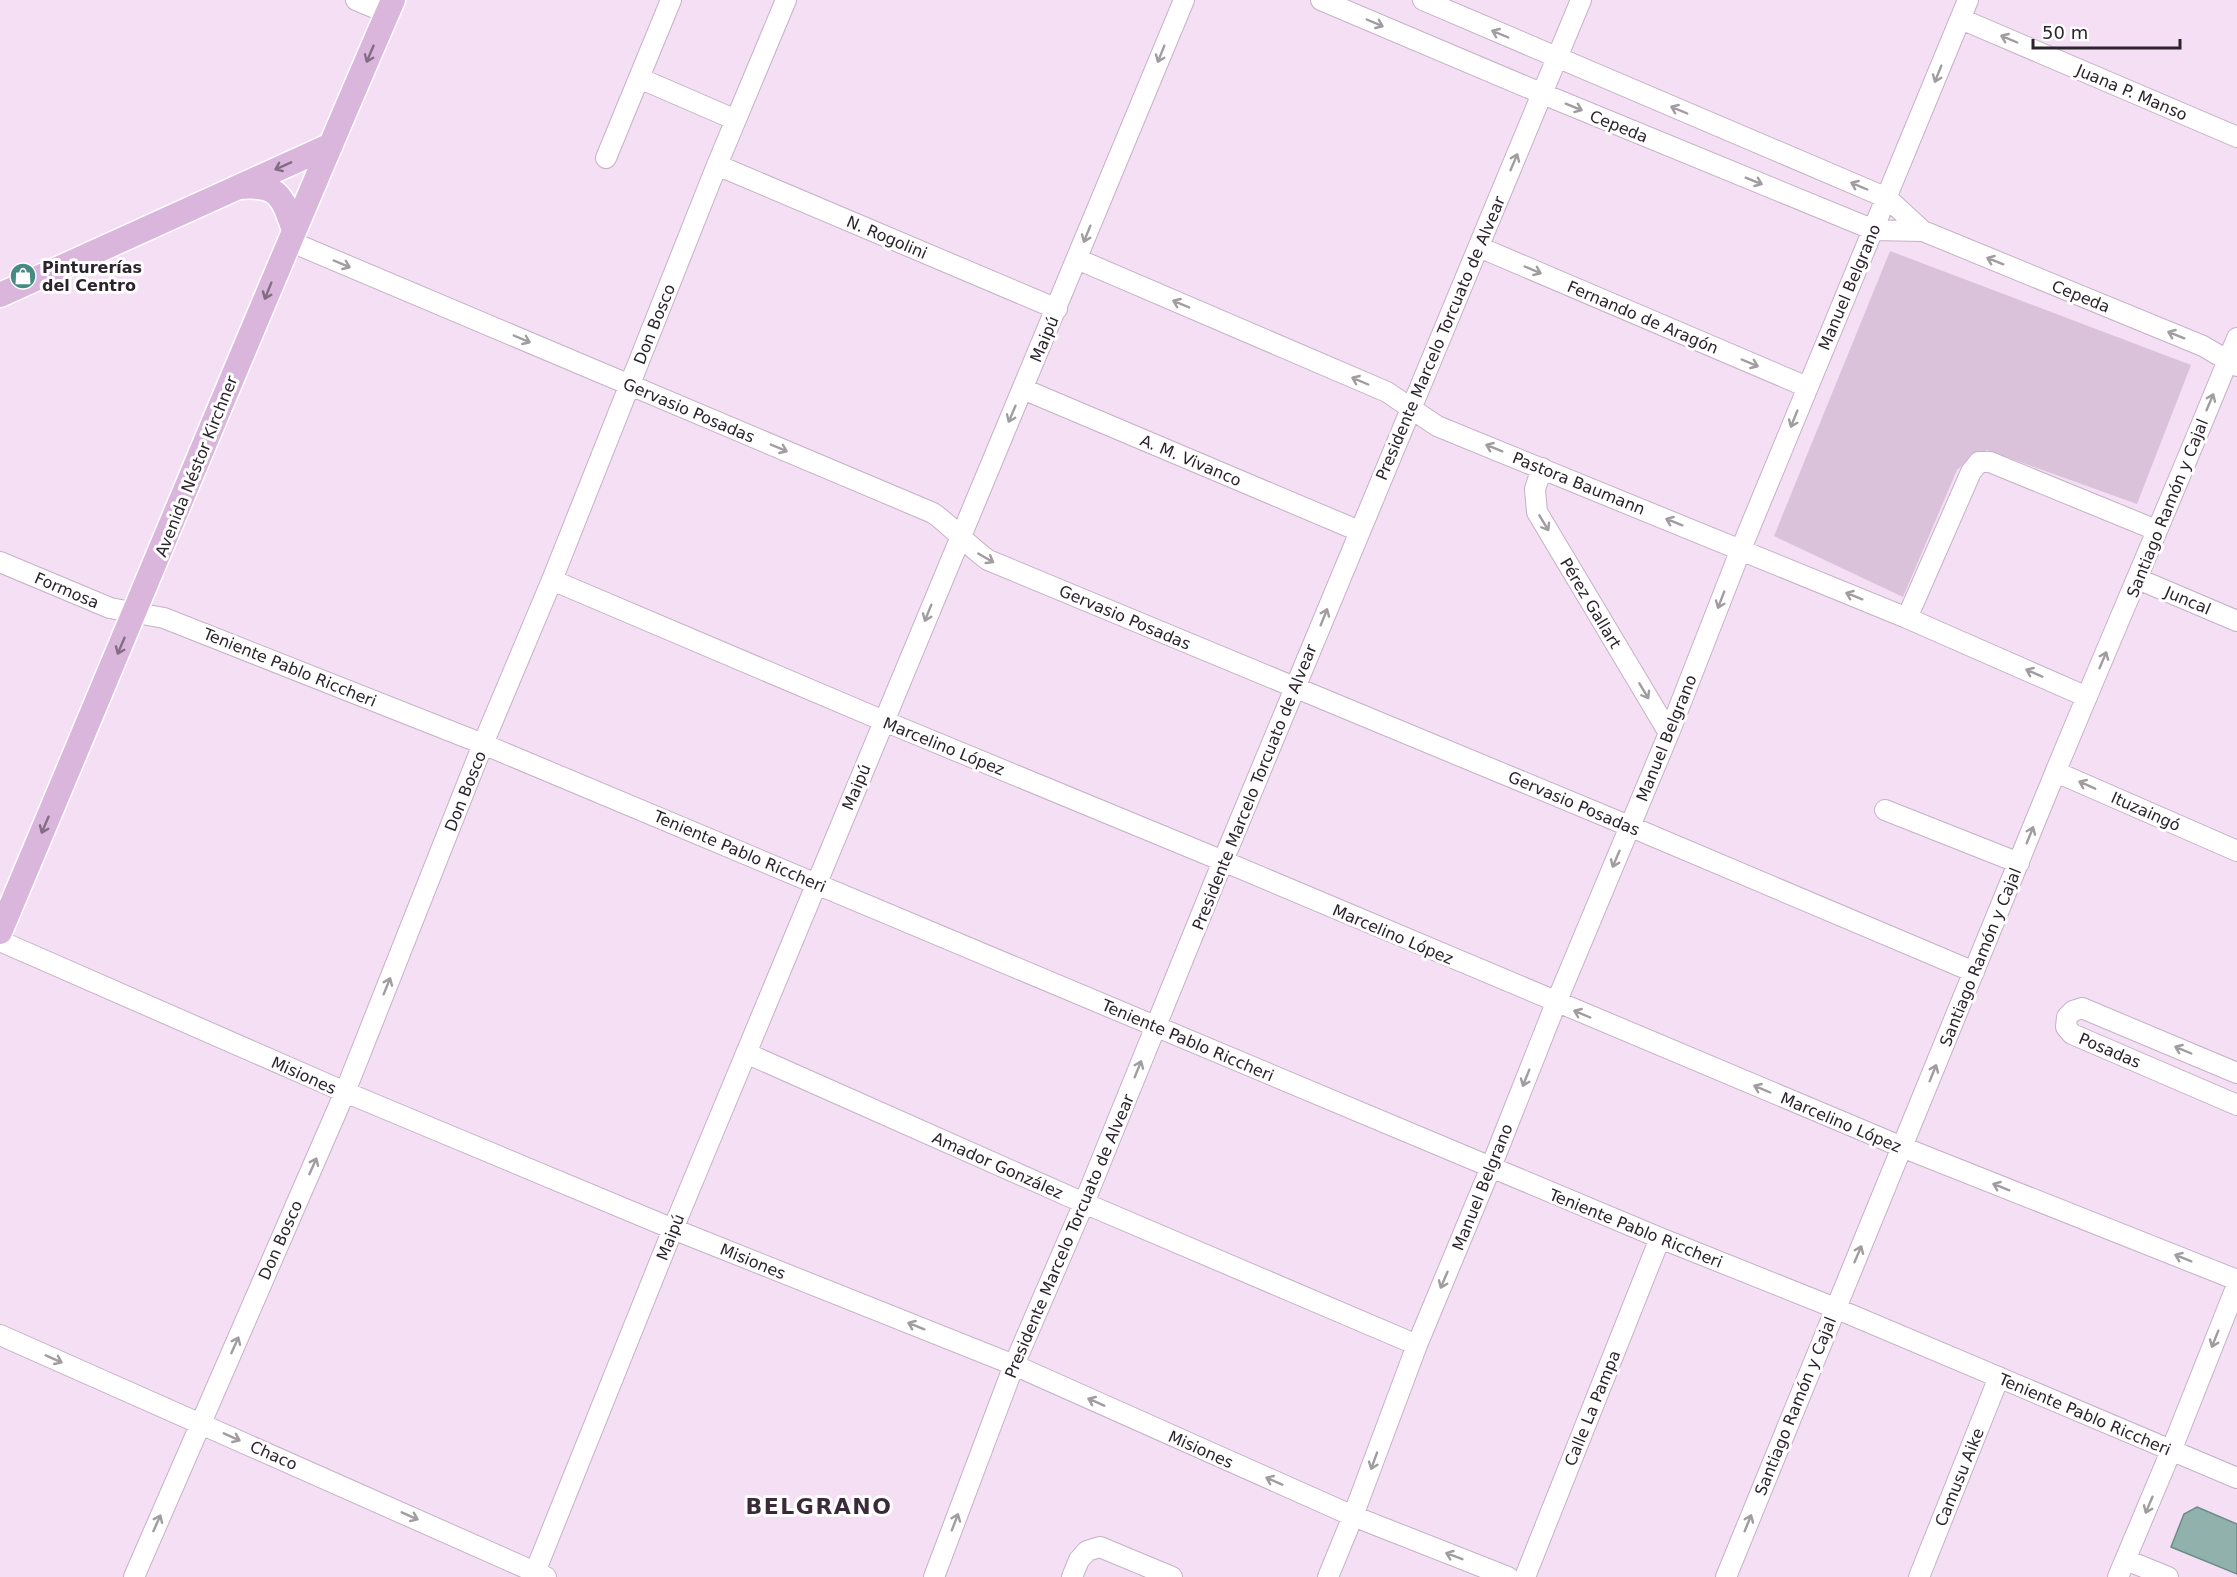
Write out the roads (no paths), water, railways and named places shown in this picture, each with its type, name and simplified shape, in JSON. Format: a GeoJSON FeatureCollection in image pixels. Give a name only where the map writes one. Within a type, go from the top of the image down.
{"type":"FeatureCollection","features":[{"type":"Feature","properties":{"kind":"main road","name":"Avenida Néstor Kirchner"},"geometry":{"type":"LineString","coordinates":[[0,932],[291,235],[390,6]]}},
{"type":"Feature","properties":{"kind":"main road"},"geometry":{"type":"LineString","coordinates":[[0,295],[331,145]]}},
{"type":"Feature","properties":{"kind":"main road"},"geometry":{"type":"LineString","coordinates":[[235,188],[259,186],[275,191],[287,209],[291,235]]}},
{"type":"Feature","properties":{"kind":"street"},"geometry":{"type":"LineString","coordinates":[[356,0],[390,6]]}},
{"type":"Feature","properties":{"kind":"street"},"geometry":{"type":"LineString","coordinates":[[606,158],[672,0]]}},
{"type":"Feature","properties":{"kind":"street","name":"Don Bosco"},"geometry":{"type":"LineString","coordinates":[[134,1577],[345,1092],[483,744],[552,580],[717,165],[786,0]]}},
{"type":"Feature","properties":{"kind":"street","name":"Maipú"},"geometry":{"type":"LineString","coordinates":[[538,1575],[673,1229],[1184,0]]}},
{"type":"Feature","properties":{"kind":"street","name":"Cepeda"},"geometry":{"type":"LineString","coordinates":[[1321,0],[1874,230],[1923,231]]}},
{"type":"Feature","properties":{"kind":"street","name":"Cepeda"},"geometry":{"type":"LineString","coordinates":[[1422,0],[1887,198],[1923,231],[2203,346],[2232,363]]}},
{"type":"Feature","properties":{"kind":"street","name":"Presidente Marcelo Torcuato de Alvear"},"geometry":{"type":"LineString","coordinates":[[934,1577],[1014,1365],[1084,1203],[1359,531],[1581,0]]}},
{"type":"Feature","properties":{"kind":"street","name":"Manuel Belgrano"},"geometry":{"type":"LineString","coordinates":[[1328,1577],[1417,1345],[1669,733],[1740,549],[1968,0]]}},
{"type":"Feature","properties":{"kind":"street","name":"Juana P. Manso"},"geometry":{"type":"LineString","coordinates":[[1961,19],[2237,137]]}},
{"type":"Feature","properties":{"kind":"street"},"geometry":{"type":"LineString","coordinates":[[639,78],[736,120]]}},
{"type":"Feature","properties":{"kind":"street","name":"N. Rogolini"},"geometry":{"type":"LineString","coordinates":[[717,165],[1057,309]]}},
{"type":"Feature","properties":{"kind":"street","name":"Gervasio Posadas"},"geometry":{"type":"LineString","coordinates":[[291,235],[630,384],[933,513],[988,560],[1974,972]]}},
{"type":"Feature","properties":{"kind":"street","name":"Fernando de Aragón"},"geometry":{"type":"LineString","coordinates":[[1479,247],[1807,387]]}},
{"type":"Feature","properties":{"kind":"street","name":"Pastora Baumann"},"geometry":{"type":"LineString","coordinates":[[1077,259],[1386,392],[1437,426],[1907,618],[2087,697]]}},
{"type":"Feature","properties":{"kind":"street","name":"Santiago Ramón y Cajal"},"geometry":{"type":"LineString","coordinates":[[1726,1577],[2056,772],[2138,579],[2156,530],[2232,363],[2237,338]]}},
{"type":"Feature","properties":{"kind":"street","name":"A. M. Vivanco"},"geometry":{"type":"LineString","coordinates":[[1023,389],[1359,531]]}},
{"type":"Feature","properties":{"kind":"street"},"geometry":{"type":"LineString","coordinates":[[1907,618],[1971,472],[1979,462],[1990,462],[2156,530]]}},
{"type":"Feature","properties":{"kind":"street","name":"Pérez Gallart"},"geometry":{"type":"LineString","coordinates":[[1542,468],[1535,489],[1537,512],[1669,733]]}},
{"type":"Feature","properties":{"kind":"street","name":"Formosa"},"geometry":{"type":"LineString","coordinates":[[0,562],[110,608],[135,612]]}},
{"type":"Feature","properties":{"kind":"street","name":"Juncal"},"geometry":{"type":"LineString","coordinates":[[2138,579],[2237,621]]}},
{"type":"Feature","properties":{"kind":"street","name":"Marcelino López"},"geometry":{"type":"LineString","coordinates":[[552,580],[1902,1148],[2237,1280]]}},
{"type":"Feature","properties":{"kind":"street","name":"Teniente Pablo Riccheri"},"geometry":{"type":"LineString","coordinates":[[135,612],[164,618],[483,744],[2237,1478]]}},
{"type":"Feature","properties":{"kind":"street","name":"Ituzaingó"},"geometry":{"type":"LineString","coordinates":[[2056,772],[2237,851]]}},
{"type":"Feature","properties":{"kind":"street"},"geometry":{"type":"LineString","coordinates":[[1885,810],[2019,863]]}},
{"type":"Feature","properties":{"kind":"street","name":"Misiones"},"geometry":{"type":"LineString","coordinates":[[0,941],[345,1092],[673,1229],[1014,1365],[1353,1516],[1508,1577]]}},
{"type":"Feature","properties":{"kind":"street","name":"Posadas"},"geometry":{"type":"LineString","coordinates":[[2237,1073],[2082,1008],[2073,1011],[2067,1017],[2066,1027],[2072,1034],[2237,1105]]}},
{"type":"Feature","properties":{"kind":"street","name":"Amador González"},"geometry":{"type":"LineString","coordinates":[[746,1053],[1084,1203],[1417,1345]]}},
{"type":"Feature","properties":{"kind":"street","name":"Calle La Pampa"},"geometry":{"type":"LineString","coordinates":[[1525,1577],[1660,1238]]}},
{"type":"Feature","properties":{"kind":"street"},"geometry":{"type":"LineString","coordinates":[[2168,1577],[2122,1568],[2237,1285]]}},
{"type":"Feature","properties":{"kind":"street","name":"Chaco"},"geometry":{"type":"LineString","coordinates":[[0,1335],[538,1575]]}},
{"type":"Feature","properties":{"kind":"street","name":"Camusu Aike"},"geometry":{"type":"LineString","coordinates":[[1919,1577],[1999,1377]]}},
{"type":"Feature","properties":{"kind":"street"},"geometry":{"type":"LineString","coordinates":[[1072,1577],[1079,1560],[1087,1551],[1100,1548],[1172,1577]]}},
{"type":"Feature","properties":{"kind":"place","name":"Pinturerías del Centro"},"geometry":{"type":"Point","coordinates":[23,276]}},
{"type":"Feature","properties":{"kind":"district","name":"BELGRANO"},"geometry":{"type":"Point","coordinates":[819,1506]}}]}
